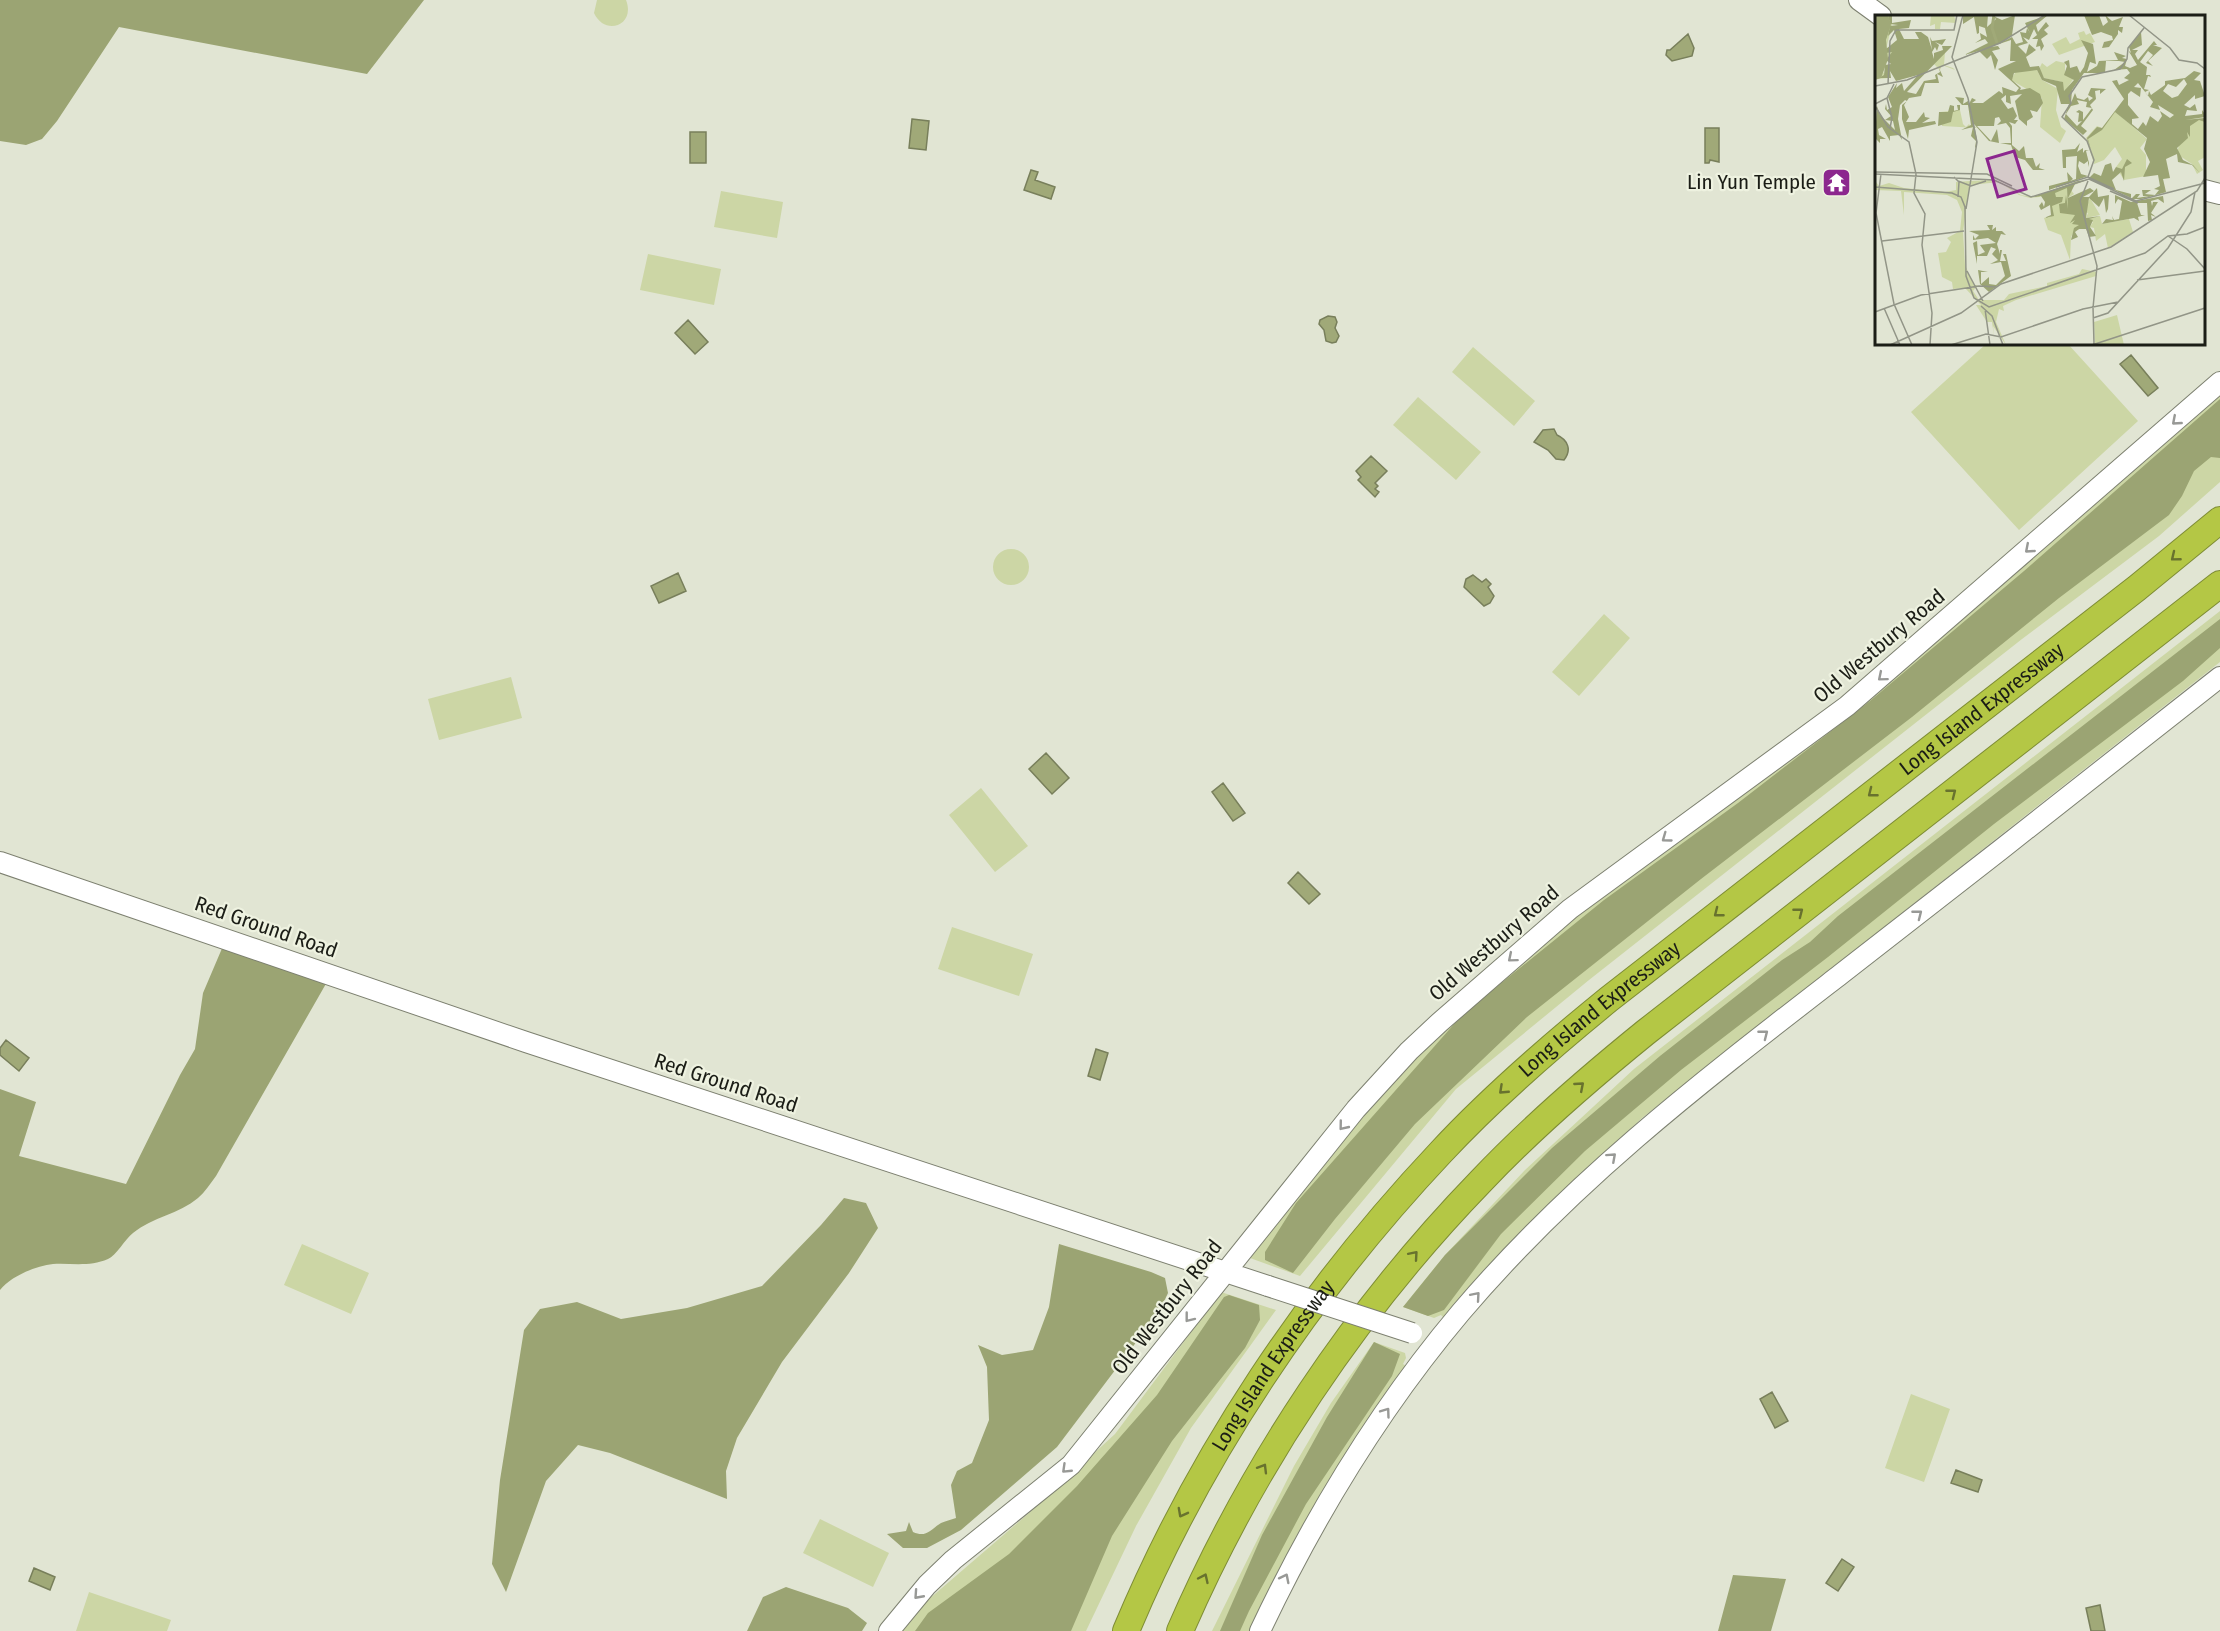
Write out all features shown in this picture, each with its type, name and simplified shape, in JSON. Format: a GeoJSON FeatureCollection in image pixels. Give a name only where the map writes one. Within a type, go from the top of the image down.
{"type":"FeatureCollection","features":[{"type":"Feature","properties":{"kind":"highway","name":"Long Island Expressway"},"geometry":{"type":"LineString","coordinates":[[1128,1623],[1158,1559],[1210,1461],[1270,1365],[1354,1252],[1450,1142],[1524,1071],[1609,999],[2137,588],[2220,520]]}},
{"type":"Feature","properties":{"kind":"highway"},"geometry":{"type":"LineString","coordinates":[[1180,1631],[1208,1568],[1234,1518],[1310,1393],[1391,1282],[1480,1181],[1561,1103],[1646,1032],[2220,584]]}},
{"type":"Feature","properties":{"kind":"main road"},"geometry":{"type":"LineString","coordinates":[[1859,0],[1880,15]]}},
{"type":"Feature","properties":{"kind":"main road"},"geometry":{"type":"LineString","coordinates":[[2205,190],[2220,194]]}},
{"type":"Feature","properties":{"kind":"main road","name":"Old Westbury Road"},"geometry":{"type":"LineString","coordinates":[[889,1631],[927,1585],[953,1560],[1071,1465],[1356,1109],[1409,1051],[1500,968],[1587,896],[1847,706],[2220,382]]}},
{"type":"Feature","properties":{"kind":"main road"},"geometry":{"type":"LineString","coordinates":[[1260,1631],[1294,1562],[1338,1485],[1378,1424],[1459,1314],[1526,1241],[1593,1174],[1642,1131],[2220,677]]}},
{"type":"Feature","properties":{"kind":"main road","name":"Red Ground Road"},"geometry":{"type":"LineString","coordinates":[[0,862],[526,1042],[1439,1341]]}},
{"type":"Feature","properties":{"kind":"shaded area"},"geometry":{"type":"Polygon","coordinates":[[[0,0],[424,0],[367,74],[119,27],[57,121],[42,139],[26,145],[0,141],[0,0]]]}},
{"type":"Feature","properties":{"kind":"shaded area"},"geometry":{"type":"Polygon","coordinates":[[[597,0],[626,0],[627,16],[618,25],[605,25],[594,13],[597,0]]]}},
{"type":"Feature","properties":{"kind":"shaded area"},"geometry":{"type":"Polygon","coordinates":[[[1688,34],[1694,48],[1692,56],[1672,61],[1666,55],[1667,50],[1670,50],[1688,34]]]}},
{"type":"Feature","properties":{"kind":"shaded area"},"geometry":{"type":"Polygon","coordinates":[[[912,119],[929,121],[926,150],[909,148],[912,119]]]}},
{"type":"Feature","properties":{"kind":"shaded area"},"geometry":{"type":"Polygon","coordinates":[[[1705,128],[1719,128],[1719,162],[1710,160],[1709,163],[1705,163],[1705,128]]]}},
{"type":"Feature","properties":{"kind":"shaded area"},"geometry":{"type":"Polygon","coordinates":[[[690,132],[706,132],[706,163],[690,163],[690,132]]]}},
{"type":"Feature","properties":{"kind":"shaded area"},"geometry":{"type":"Polygon","coordinates":[[[1031,170],[1038,172],[1035,180],[1055,187],[1051,199],[1024,190],[1031,170]]]}},
{"type":"Feature","properties":{"kind":"shaded area"},"geometry":{"type":"Polygon","coordinates":[[[721,191],[783,202],[777,238],[714,227],[721,191]]]}},
{"type":"Feature","properties":{"kind":"shaded area"},"geometry":{"type":"Polygon","coordinates":[[[648,254],[721,269],[714,305],[640,290],[648,254]]]}},
{"type":"Feature","properties":{"kind":"shaded area"},"geometry":{"type":"Polygon","coordinates":[[[1328,316],[1335,317],[1337,322],[1335,328],[1339,336],[1336,342],[1332,343],[1326,341],[1324,330],[1319,324],[1320,320],[1328,316]]]}},
{"type":"Feature","properties":{"kind":"shaded area"},"geometry":{"type":"Polygon","coordinates":[[[688,320],[708,342],[695,354],[675,333],[688,320]]]}},
{"type":"Feature","properties":{"kind":"shaded area"},"geometry":{"type":"Polygon","coordinates":[[[1985,345],[2069,345],[2138,421],[2019,530],[1911,412],[1985,345]]]}},
{"type":"Feature","properties":{"kind":"shaded area"},"geometry":{"type":"Polygon","coordinates":[[[1473,347],[1535,401],[1514,426],[1452,372],[1473,347]]]}},
{"type":"Feature","properties":{"kind":"shaded area"},"geometry":{"type":"Polygon","coordinates":[[[2131,355],[2158,388],[2148,396],[2120,364],[2131,355]]]}},
{"type":"Feature","properties":{"kind":"shaded area"},"geometry":{"type":"Polygon","coordinates":[[[2220,394],[2220,482],[2159,536],[2022,639],[1589,980],[1456,1089],[1300,1276],[1250,1258],[1250,1252],[1370,1101],[1421,1048],[1567,920],[2220,394]]]}},
{"type":"Feature","properties":{"kind":"shaded area"},"geometry":{"type":"Polygon","coordinates":[[[1418,397],[1481,452],[1456,480],[1393,425],[1418,397]]]}},
{"type":"Feature","properties":{"kind":"shaded area"},"geometry":{"type":"Polygon","coordinates":[[[2220,399],[2220,458],[2211,457],[2194,471],[2182,496],[2169,515],[2059,598],[1912,717],[1701,879],[1527,1017],[1415,1124],[1293,1273],[1265,1260],[1265,1252],[1296,1203],[1463,1014],[1604,900],[1738,803],[1870,701],[2024,571],[2220,399]]]}},
{"type":"Feature","properties":{"kind":"shaded area"},"geometry":{"type":"Polygon","coordinates":[[[1554,429],[1568,446],[1568,453],[1564,460],[1556,459],[1548,450],[1534,442],[1543,430],[1554,429]]]}},
{"type":"Feature","properties":{"kind":"shaded area"},"geometry":{"type":"Polygon","coordinates":[[[1371,456],[1387,471],[1375,483],[1378,486],[1375,489],[1379,492],[1375,497],[1358,480],[1361,477],[1356,471],[1371,456]]]}},
{"type":"Feature","properties":{"kind":"shaded area"},"geometry":{"type":"Polygon","coordinates":[[[1011,549],[1024,554],[1029,567],[1024,580],[1011,585],[998,580],[993,567],[998,554],[1011,549]]]}},
{"type":"Feature","properties":{"kind":"shaded area"},"geometry":{"type":"Polygon","coordinates":[[[678,573],[686,591],[659,603],[651,586],[678,573]]]}},
{"type":"Feature","properties":{"kind":"shaded area"},"geometry":{"type":"Polygon","coordinates":[[[1473,575],[1482,582],[1486,579],[1491,584],[1488,587],[1494,596],[1490,603],[1484,606],[1464,587],[1466,579],[1473,575]]]}},
{"type":"Feature","properties":{"kind":"shaded area"},"geometry":{"type":"Polygon","coordinates":[[[2220,611],[2220,662],[1642,1118],[1550,1204],[1444,1318],[1441,1315],[1434,1318],[1403,1307],[1445,1255],[1525,1170],[1634,1069],[2220,611]]]}},
{"type":"Feature","properties":{"kind":"shaded area"},"geometry":{"type":"Polygon","coordinates":[[[1604,614],[1630,638],[1579,696],[1552,672],[1604,614]]]}},
{"type":"Feature","properties":{"kind":"shaded area"},"geometry":{"type":"Polygon","coordinates":[[[2220,619],[2220,648],[2183,681],[1994,824],[1828,957],[1681,1070],[1585,1151],[1501,1234],[1444,1310],[1428,1316],[1403,1307],[1445,1255],[1552,1148],[1660,1056],[1782,960],[1810,942],[1838,916],[2220,619]]]}},
{"type":"Feature","properties":{"kind":"shaded area"},"geometry":{"type":"Polygon","coordinates":[[[511,677],[522,718],[439,740],[428,699],[511,677]]]}},
{"type":"Feature","properties":{"kind":"shaded area"},"geometry":{"type":"Polygon","coordinates":[[[1046,753],[1069,778],[1052,794],[1029,769],[1046,753]]]}},
{"type":"Feature","properties":{"kind":"shaded area"},"geometry":{"type":"Polygon","coordinates":[[[1223,783],[1245,813],[1233,821],[1212,792],[1223,783]]]}},
{"type":"Feature","properties":{"kind":"shaded area"},"geometry":{"type":"Polygon","coordinates":[[[981,788],[1028,846],[995,872],[949,815],[981,788]]]}},
{"type":"Feature","properties":{"kind":"shaded area"},"geometry":{"type":"Polygon","coordinates":[[[1298,872],[1320,894],[1309,904],[1288,883],[1298,872]]]}},
{"type":"Feature","properties":{"kind":"shaded area"},"geometry":{"type":"Polygon","coordinates":[[[952,927],[1033,954],[1019,996],[938,969],[952,927]]]}},
{"type":"Feature","properties":{"kind":"shaded area"},"geometry":{"type":"Polygon","coordinates":[[[226,939],[331,975],[216,1176],[198,1198],[183,1208],[141,1228],[108,1259],[88,1264],[53,1264],[39,1267],[17,1276],[0,1290],[0,1089],[36,1102],[19,1156],[126,1184],[195,1049],[203,993],[226,939]]]}},
{"type":"Feature","properties":{"kind":"shaded area"},"geometry":{"type":"Polygon","coordinates":[[[6,1040],[29,1058],[19,1071],[0,1055],[0,1048],[6,1040]]]}},
{"type":"Feature","properties":{"kind":"shaded area"},"geometry":{"type":"Polygon","coordinates":[[[1096,1049],[1108,1053],[1100,1080],[1088,1076],[1096,1049]]]}},
{"type":"Feature","properties":{"kind":"shaded area"},"geometry":{"type":"Polygon","coordinates":[[[844,1198],[866,1203],[878,1228],[849,1273],[782,1362],[737,1438],[726,1471],[727,1499],[610,1453],[578,1445],[546,1481],[506,1592],[492,1564],[500,1480],[524,1330],[540,1309],[577,1302],[621,1319],[687,1308],[762,1286],[844,1198]]]}},
{"type":"Feature","properties":{"kind":"shaded area"},"geometry":{"type":"Polygon","coordinates":[[[302,1244],[369,1273],[351,1314],[284,1285],[302,1244]]]}},
{"type":"Feature","properties":{"kind":"shaded area"},"geometry":{"type":"Polygon","coordinates":[[[1059,1244],[1165,1278],[1168,1293],[1159,1312],[1057,1447],[961,1530],[927,1548],[903,1548],[887,1534],[906,1531],[909,1522],[913,1532],[925,1534],[941,1523],[956,1518],[951,1485],[957,1471],[972,1463],[989,1420],[987,1367],[978,1345],[1002,1355],[1033,1350],[1049,1307],[1059,1244]]]}},
{"type":"Feature","properties":{"kind":"shaded area"},"geometry":{"type":"Polygon","coordinates":[[[1221,1292],[1276,1310],[1191,1428],[1136,1526],[1086,1631],[901,1631],[914,1612],[1029,1513],[1115,1434],[1221,1292]]]}},
{"type":"Feature","properties":{"kind":"shaded area"},"geometry":{"type":"Polygon","coordinates":[[[1229,1295],[1259,1305],[1260,1320],[1245,1348],[1172,1441],[1112,1536],[1071,1631],[915,1631],[928,1613],[1009,1554],[1077,1486],[1157,1395],[1224,1297],[1229,1295]]]}},
{"type":"Feature","properties":{"kind":"shaded area"},"geometry":{"type":"Polygon","coordinates":[[[1374,1342],[1405,1353],[1406,1358],[1403,1364],[1406,1366],[1343,1457],[1297,1535],[1249,1631],[1212,1631],[1294,1466],[1331,1403],[1374,1342]]]}},
{"type":"Feature","properties":{"kind":"shaded area"},"geometry":{"type":"Polygon","coordinates":[[[1374,1342],[1400,1354],[1392,1376],[1306,1504],[1240,1631],[1220,1631],[1262,1535],[1327,1417],[1374,1342]]]}},
{"type":"Feature","properties":{"kind":"shaded area"},"geometry":{"type":"Polygon","coordinates":[[[1772,1392],[1788,1421],[1775,1428],[1760,1399],[1772,1392]]]}},
{"type":"Feature","properties":{"kind":"shaded area"},"geometry":{"type":"Polygon","coordinates":[[[1911,1394],[1950,1409],[1924,1482],[1885,1468],[1911,1394]]]}},
{"type":"Feature","properties":{"kind":"shaded area"},"geometry":{"type":"Polygon","coordinates":[[[1956,1470],[1982,1480],[1978,1492],[1951,1483],[1956,1470]]]}},
{"type":"Feature","properties":{"kind":"shaded area"},"geometry":{"type":"Polygon","coordinates":[[[820,1519],[889,1553],[873,1587],[803,1553],[820,1519]]]}},
{"type":"Feature","properties":{"kind":"shaded area"},"geometry":{"type":"Polygon","coordinates":[[[1842,1559],[1854,1567],[1838,1591],[1826,1583],[1842,1559]]]}},
{"type":"Feature","properties":{"kind":"shaded area"},"geometry":{"type":"Polygon","coordinates":[[[34,1568],[55,1577],[50,1590],[29,1581],[34,1568]]]}},
{"type":"Feature","properties":{"kind":"shaded area"},"geometry":{"type":"Polygon","coordinates":[[[1733,1575],[1786,1579],[1771,1631],[1718,1631],[1733,1575]]]}},
{"type":"Feature","properties":{"kind":"shaded area"},"geometry":{"type":"Polygon","coordinates":[[[786,1587],[848,1608],[867,1623],[862,1631],[747,1631],[763,1597],[786,1587]]]}},
{"type":"Feature","properties":{"kind":"shaded area"},"geometry":{"type":"Polygon","coordinates":[[[89,1592],[171,1620],[167,1631],[76,1631],[89,1592]]]}},
{"type":"Feature","properties":{"kind":"shaded area"},"geometry":{"type":"Polygon","coordinates":[[[2100,1605],[2105,1631],[2091,1631],[2086,1608],[2100,1605]]]}},
{"type":"Feature","properties":{"kind":"place","name":"Lin Yun Temple"},"geometry":{"type":"Point","coordinates":[1837,182]}}]}
